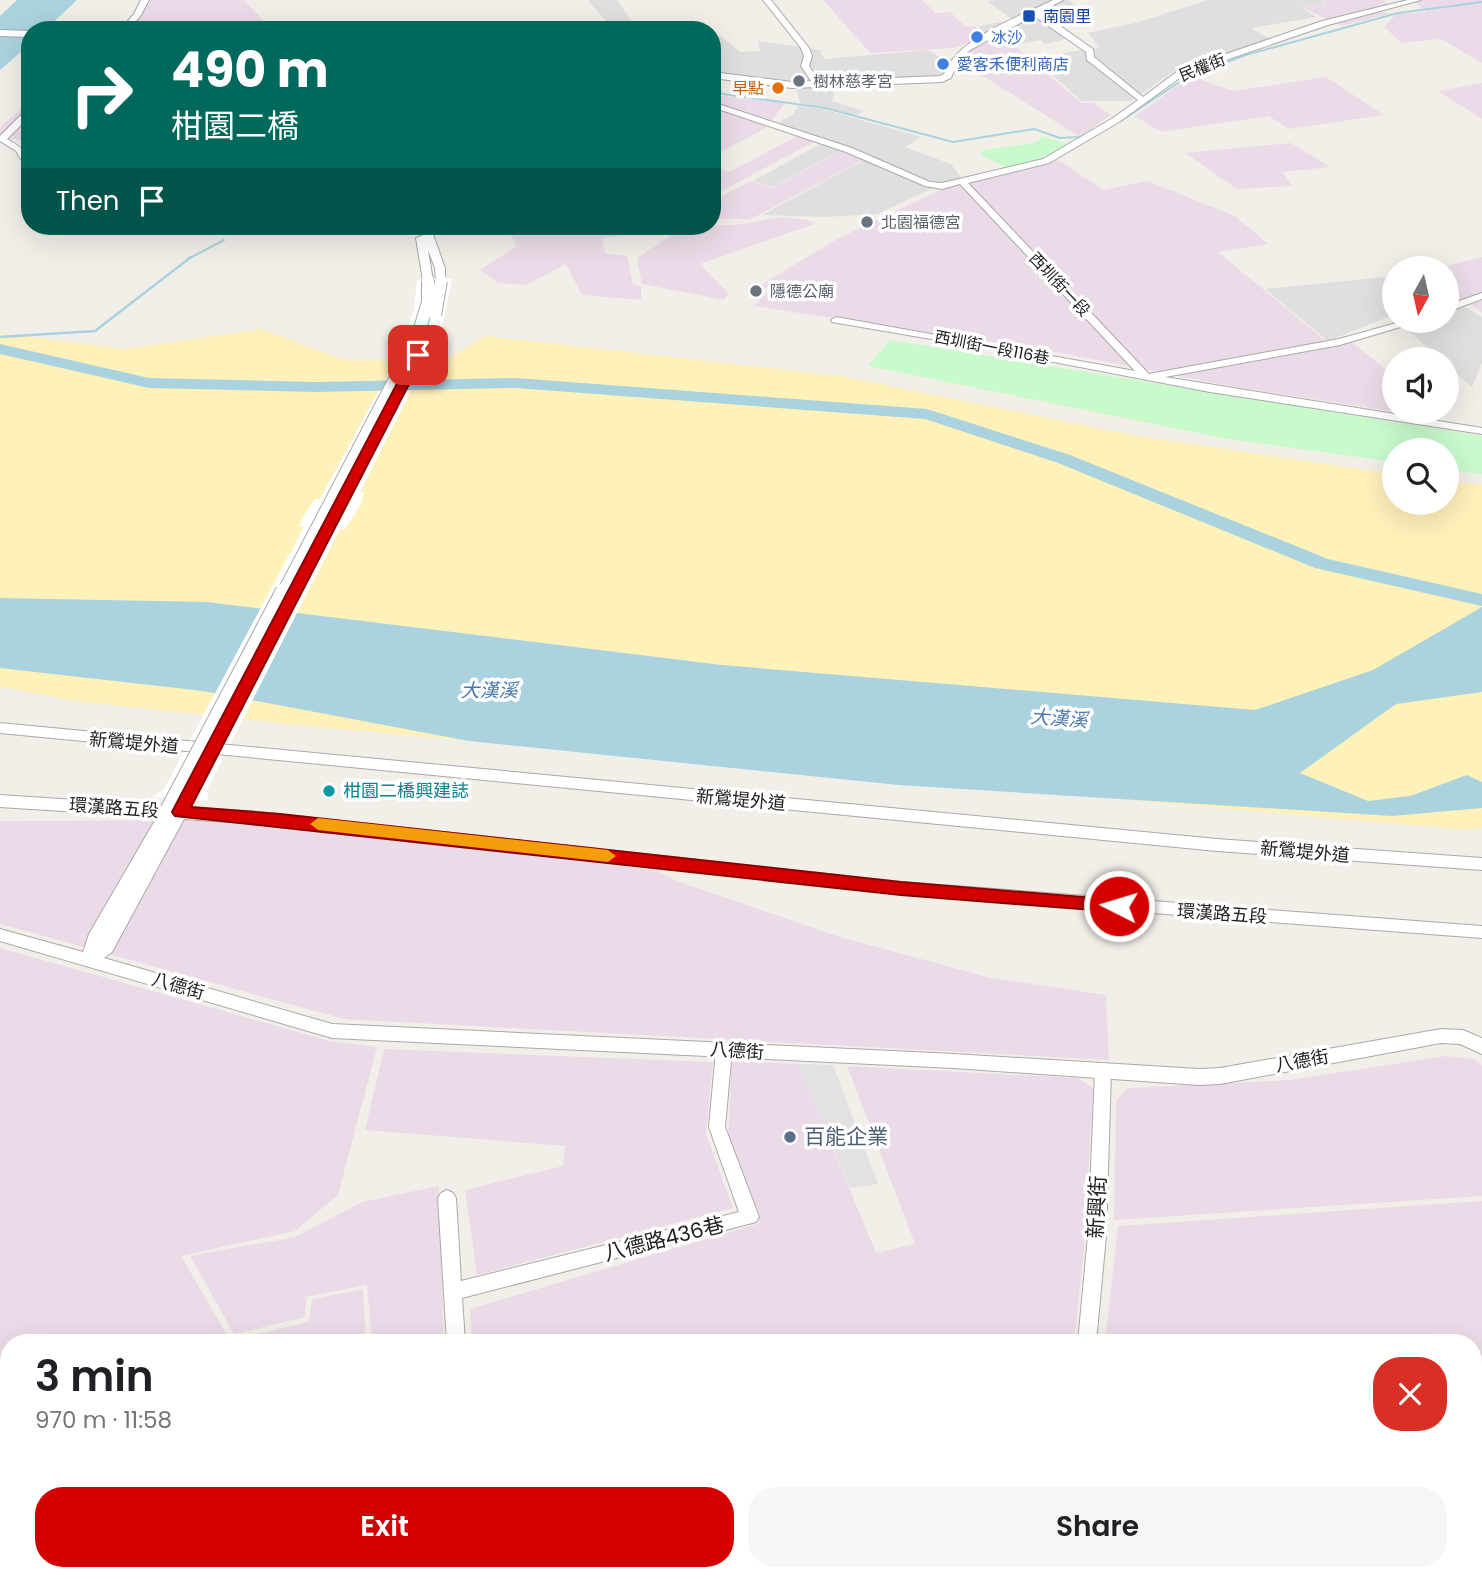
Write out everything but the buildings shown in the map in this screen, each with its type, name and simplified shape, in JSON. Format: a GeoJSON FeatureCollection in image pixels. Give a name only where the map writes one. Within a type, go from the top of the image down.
{"type":"FeatureCollection","features":[{"type":"Feature","properties":{"kind":"street"},"geometry":{"type":"LineString","coordinates":[[132,21],[145,0]]}},
{"type":"Feature","properties":{"kind":"street"},"geometry":{"type":"LineString","coordinates":[[766,0],[805,48],[808,56],[805,66],[818,85]]}},
{"type":"Feature","properties":{"kind":"street"},"geometry":{"type":"LineString","coordinates":[[721,76],[763,83],[818,85],[942,79],[948,76],[959,55],[967,48],[1037,14],[1059,0]]}},
{"type":"Feature","properties":{"kind":"street","name":"民權街"},"geometry":{"type":"LineString","coordinates":[[963,183],[1045,161],[1116,120],[1191,68],[1325,23],[1417,0]]}},
{"type":"Feature","properties":{"kind":"street"},"geometry":{"type":"LineString","coordinates":[[1037,14],[1090,51],[1090,58],[1142,100]]}},
{"type":"Feature","properties":{"kind":"street"},"geometry":{"type":"LineString","coordinates":[[0,31],[21,32]]}},
{"type":"Feature","properties":{"kind":"street"},"geometry":{"type":"LineString","coordinates":[[721,107],[849,150],[928,184],[942,186],[963,183]]}},
{"type":"Feature","properties":{"kind":"street"},"geometry":{"type":"LineString","coordinates":[[21,120],[2,139],[21,152]]}},
{"type":"Feature","properties":{"kind":"street","name":"西圳街一段"},"geometry":{"type":"LineString","coordinates":[[963,183],[1146,377]]}},
{"type":"Feature","properties":{"kind":"street"},"geometry":{"type":"LineString","coordinates":[[418,235],[434,281]]}},
{"type":"Feature","properties":{"kind":"street"},"geometry":{"type":"LineString","coordinates":[[89,960],[106,947],[174,812],[412,368],[434,322],[435,249],[429,235]]}},
{"type":"Feature","properties":{"kind":"street"},"geometry":{"type":"LineString","coordinates":[[1460,304],[1482,296]]}},
{"type":"Feature","properties":{"kind":"street","name":"西圳街一段116巷"},"geometry":{"type":"LineString","coordinates":[[836,320],[1146,377],[1482,431]]}},
{"type":"Feature","properties":{"kind":"street"},"geometry":{"type":"LineString","coordinates":[[1146,377],[1340,342],[1382,330]]}},
{"type":"Feature","properties":{"kind":"street","name":"新鶯堤外道"},"geometry":{"type":"LineString","coordinates":[[0,728],[1203,844],[1482,864]]}},
{"type":"Feature","properties":{"kind":"street","name":"環漢路五段"},"geometry":{"type":"LineString","coordinates":[[0,801],[271,819],[901,888],[1482,932]]}},
{"type":"Feature","properties":{"kind":"street","name":"八德街"},"geometry":{"type":"LineString","coordinates":[[0,935],[332,1031],[1220,1076],[1441,1036],[1463,1037],[1482,1046]]}},
{"type":"Feature","properties":{"kind":"street","name":"八德路436巷"},"geometry":{"type":"LineString","coordinates":[[452,1292],[750,1217],[716,1127],[724,1050]]}},
{"type":"Feature","properties":{"kind":"street","name":"新興街"},"geometry":{"type":"LineString","coordinates":[[1088,1334],[1097,1236],[1102,1071]]}},
{"type":"Feature","properties":{"kind":"street"},"geometry":{"type":"LineString","coordinates":[[447,1198],[455,1334]]}},
{"type":"Feature","properties":{"kind":"shaded area"},"geometry":{"type":"Polygon","coordinates":[[[148,0],[244,0],[264,21],[130,21],[148,0]]]}},
{"type":"Feature","properties":{"kind":"shaded area"},"geometry":{"type":"Polygon","coordinates":[[[588,0],[617,0],[631,21],[606,21],[588,0]]]}},
{"type":"Feature","properties":{"kind":"shaded area"},"geometry":{"type":"Polygon","coordinates":[[[823,0],[922,0],[936,13],[950,12],[966,27],[975,26],[985,37],[954,48],[870,53],[823,0]]]}},
{"type":"Feature","properties":{"kind":"shaded area"},"geometry":{"type":"Polygon","coordinates":[[[1069,0],[1080,9],[1061,27],[1066,39],[1045,44],[1041,40],[1018,44],[1006,35],[986,35],[978,26],[1013,20],[987,1],[1069,0]]]}},
{"type":"Feature","properties":{"kind":"shaded area"},"geometry":{"type":"Polygon","coordinates":[[[1208,0],[1321,0],[1325,4],[1300,7],[1317,17],[1251,28],[1270,39],[1174,71],[1132,101],[1081,101],[1046,69],[1069,66],[1057,54],[1100,47],[1088,33],[1135,23],[1208,0]]]}},
{"type":"Feature","properties":{"kind":"shaded area"},"geometry":{"type":"Polygon","coordinates":[[[1322,0],[1382,0],[1389,4],[1377,9],[1389,14],[1341,26],[1301,7],[1326,4],[1322,0]]]}},
{"type":"Feature","properties":{"kind":"shaded area"},"geometry":{"type":"Polygon","coordinates":[[[1412,0],[1482,0],[1482,63],[1441,39],[1402,43],[1384,27],[1396,14],[1427,12],[1412,0]]]}},
{"type":"Feature","properties":{"kind":"shaded area"},"geometry":{"type":"Polygon","coordinates":[[[721,36],[740,52],[760,51],[758,41],[820,50],[824,59],[928,50],[946,61],[942,73],[934,78],[781,82],[721,73],[721,36]]]}},
{"type":"Feature","properties":{"kind":"shaded area"},"geometry":{"type":"Polygon","coordinates":[[[1004,36],[1081,103],[1093,103],[1111,115],[1080,137],[959,61],[972,49],[1004,36]]]}},
{"type":"Feature","properties":{"kind":"shaded area"},"geometry":{"type":"Polygon","coordinates":[[[1191,76],[1233,91],[1326,77],[1384,115],[1288,129],[1269,116],[1161,132],[1135,116],[1191,76]]]}},
{"type":"Feature","properties":{"kind":"shaded area"},"geometry":{"type":"Polygon","coordinates":[[[1482,83],[1482,119],[1438,91],[1482,83]]]}},
{"type":"Feature","properties":{"kind":"shaded area"},"geometry":{"type":"Polygon","coordinates":[[[836,86],[832,101],[864,111],[857,115],[800,103],[796,87],[836,86]]]}},
{"type":"Feature","properties":{"kind":"shaded area"},"geometry":{"type":"Polygon","coordinates":[[[721,96],[785,103],[767,127],[721,152],[721,96]]]}},
{"type":"Feature","properties":{"kind":"shaded area"},"geometry":{"type":"Polygon","coordinates":[[[798,106],[822,109],[921,137],[905,147],[951,164],[962,179],[942,183],[927,181],[785,127],[779,122],[793,114],[798,106]]]}},
{"type":"Feature","properties":{"kind":"shaded area"},"geometry":{"type":"Polygon","coordinates":[[[21,110],[21,140],[0,137],[0,127],[21,110]]]}},
{"type":"Feature","properties":{"kind":"shaded area"},"geometry":{"type":"Polygon","coordinates":[[[799,135],[816,141],[721,191],[721,168],[730,172],[799,135]]]}},
{"type":"Feature","properties":{"kind":"shaded area"},"geometry":{"type":"Polygon","coordinates":[[[822,143],[842,150],[772,187],[753,181],[822,143]]]}},
{"type":"Feature","properties":{"kind":"shaded area"},"geometry":{"type":"Polygon","coordinates":[[[1291,143],[1330,167],[1282,172],[1292,186],[1237,189],[1185,153],[1291,143]]]}},
{"type":"Feature","properties":{"kind":"shaded area"},"geometry":{"type":"Polygon","coordinates":[[[843,150],[865,159],[751,219],[721,219],[721,196],[751,181],[772,188],[843,150]]]}},
{"type":"Feature","properties":{"kind":"shaded area"},"geometry":{"type":"Polygon","coordinates":[[[866,159],[936,187],[877,214],[824,217],[762,215],[866,159]]]}},
{"type":"Feature","properties":{"kind":"shaded area"},"geometry":{"type":"Polygon","coordinates":[[[1057,159],[1103,190],[1148,181],[1235,216],[1268,244],[1218,252],[1333,347],[1352,342],[1382,366],[1382,410],[1224,385],[1061,353],[754,306],[769,290],[761,285],[837,239],[942,189],[1057,159]]]}},
{"type":"Feature","properties":{"kind":"shaded area"},"geometry":{"type":"Polygon","coordinates":[[[782,217],[808,220],[814,224],[700,264],[729,294],[723,300],[642,284],[637,258],[672,235],[721,235],[721,225],[782,217]]]}},
{"type":"Feature","properties":{"kind":"shaded area"},"geometry":{"type":"Polygon","coordinates":[[[511,235],[626,235],[602,238],[605,253],[627,256],[633,284],[641,287],[641,300],[582,295],[566,264],[526,285],[498,283],[480,270],[517,246],[511,235]]]}},
{"type":"Feature","properties":{"kind":"shaded area"},"geometry":{"type":"Polygon","coordinates":[[[1482,257],[1482,312],[1460,299],[1460,262],[1482,257]]]}},
{"type":"Feature","properties":{"kind":"shaded area"},"geometry":{"type":"Polygon","coordinates":[[[1382,277],[1382,320],[1328,341],[1265,289],[1382,277]]]}},
{"type":"Feature","properties":{"kind":"shaded area"},"geometry":{"type":"Polygon","coordinates":[[[1460,304],[1482,317],[1482,363],[1472,387],[1459,376],[1459,347],[1427,347],[1411,333],[1459,333],[1460,304]]]}},
{"type":"Feature","properties":{"kind":"shaded area"},"geometry":{"type":"Polygon","coordinates":[[[218,820],[655,870],[677,881],[840,937],[991,978],[1106,995],[1109,1060],[344,1019],[0,924],[0,821],[218,820]]]}},
{"type":"Feature","properties":{"kind":"shaded area"},"geometry":{"type":"Polygon","coordinates":[[[0,948],[330,1041],[377,1047],[338,1195],[295,1231],[181,1256],[226,1334],[0,1334],[0,948]]]}},
{"type":"Feature","properties":{"kind":"shaded area"},"geometry":{"type":"Polygon","coordinates":[[[384,1049],[713,1062],[706,1134],[733,1208],[477,1275],[465,1190],[563,1166],[565,1146],[365,1130],[384,1049]]]}},
{"type":"Feature","properties":{"kind":"shaded area"},"geometry":{"type":"Polygon","coordinates":[[[1446,1056],[1474,1059],[1482,1065],[1482,1196],[1114,1220],[1116,1100],[1128,1088],[1290,1080],[1446,1056]]]}},
{"type":"Feature","properties":{"kind":"shaded area"},"geometry":{"type":"Polygon","coordinates":[[[732,1061],[798,1064],[876,1253],[915,1244],[847,1066],[1077,1078],[1093,1088],[1084,1250],[1075,1334],[472,1334],[470,1309],[760,1223],[728,1134],[732,1061]]]}},
{"type":"Feature","properties":{"kind":"shaded area"},"geometry":{"type":"Polygon","coordinates":[[[798,1064],[833,1065],[878,1184],[850,1188],[798,1064]]]}},
{"type":"Feature","properties":{"kind":"shaded area"},"geometry":{"type":"Polygon","coordinates":[[[439,1186],[444,1334],[371,1334],[367,1285],[306,1297],[305,1317],[234,1334],[190,1256],[295,1237],[362,1202],[439,1186]]]}},
{"type":"Feature","properties":{"kind":"shaded area"},"geometry":{"type":"Polygon","coordinates":[[[1482,1201],[1482,1334],[1106,1334],[1118,1226],[1482,1201]]]}},
{"type":"Feature","properties":{"kind":"shaded area"},"geometry":{"type":"Polygon","coordinates":[[[363,1289],[366,1334],[256,1334],[309,1322],[312,1299],[363,1289]]]}},
{"type":"Feature","properties":{"kind":"sand"},"geometry":{"type":"Polygon","coordinates":[[[261,329],[345,360],[444,361],[485,336],[841,376],[1132,435],[1382,472],[1382,515],[1459,515],[1459,482],[1482,485],[1482,828],[1465,830],[315,727],[76,701],[0,687],[0,333],[125,349],[261,329]]]}},
{"type":"Feature","properties":{"kind":"green space"},"geometry":{"type":"Polygon","coordinates":[[[1041,136],[1068,144],[1038,159],[1006,167],[981,155],[983,150],[1034,143],[1040,140],[1041,136]]]}},
{"type":"Feature","properties":{"kind":"green space"},"geometry":{"type":"Polygon","coordinates":[[[890,340],[1382,420],[1382,424],[1408,424],[1482,436],[1482,474],[1459,471],[1459,438],[1382,438],[1382,460],[1228,439],[868,366],[890,340]]]}},
{"type":"Feature","properties":{"kind":"water"},"geometry":{"type":"Polygon","coordinates":[[[17,0],[77,0],[55,21],[21,21],[21,52],[0,70],[0,16],[17,0]]]}},
{"type":"Feature","properties":{"kind":"water","name":"大漢溪"},"geometry":{"type":"Polygon","coordinates":[[[0,598],[207,602],[722,665],[1255,710],[1373,670],[1482,607],[1482,692],[1396,704],[1300,773],[1368,801],[1410,796],[1467,775],[1482,782],[1482,808],[1392,816],[898,785],[469,741],[203,691],[0,668],[0,598]]]}},
{"type":"Feature","properties":{"kind":"pier"},"geometry":{"type":"Polygon","coordinates":[[[452,279],[441,331],[360,492],[364,493],[361,504],[345,529],[340,529],[207,789],[208,801],[153,797],[164,789],[304,527],[299,526],[304,515],[315,499],[320,499],[398,355],[414,309],[417,280],[452,279]]]}},
{"type":"Feature","properties":{"kind":"waterway"},"geometry":{"type":"LineString","coordinates":[[1121,121],[1187,77],[1246,55],[1398,13],[1482,2]]}},
{"type":"Feature","properties":{"kind":"waterway"},"geometry":{"type":"LineString","coordinates":[[721,93],[825,108],[953,142],[1034,129],[1060,138],[1079,137]]}},
{"type":"Feature","properties":{"kind":"waterway"},"geometry":{"type":"LineString","coordinates":[[189,258],[224,240]]}},
{"type":"Feature","properties":{"kind":"waterway"},"geometry":{"type":"LineString","coordinates":[[0,337],[95,331],[189,258]]}},
{"type":"Feature","properties":{"kind":"waterway"},"geometry":{"type":"LineString","coordinates":[[0,349],[149,383],[316,387],[516,383],[927,414],[1064,459],[1322,564],[1482,600]]}},
{"type":"Feature","properties":{"kind":"slow traffic"},"geometry":{"type":"LineString","coordinates":[[318,824],[608,856]]}},
{"type":"Feature","properties":{"kind":"place","name":"南園里"},"geometry":{"type":"Point","coordinates":[1029,16]}},
{"type":"Feature","properties":{"kind":"place","name":"冰沙"},"geometry":{"type":"Point","coordinates":[977,37]}},
{"type":"Feature","properties":{"kind":"place","name":"愛客禾便利商店"},"geometry":{"type":"Point","coordinates":[943,64]}},
{"type":"Feature","properties":{"kind":"place","name":"樹林慈孝宮"},"geometry":{"type":"Point","coordinates":[799,81]}},
{"type":"Feature","properties":{"kind":"place","name":"早點"},"geometry":{"type":"Point","coordinates":[778,88]}},
{"type":"Feature","properties":{"kind":"place","name":"北園福德宮"},"geometry":{"type":"Point","coordinates":[867,222]}},
{"type":"Feature","properties":{"kind":"place","name":"隱德公廟"},"geometry":{"type":"Point","coordinates":[756,291]}},
{"type":"Feature","properties":{"kind":"place","name":"柑園二橋興建誌"},"geometry":{"type":"Point","coordinates":[329,791]}},
{"type":"Feature","properties":{"kind":"place","name":"百能企業"},"geometry":{"type":"Point","coordinates":[790,1137]}},
{"type":"Feature","properties":{"kind":"route"},"geometry":{"type":"LineString","coordinates":[[418,355],[180,812],[280,820],[901,888],[1119,906]]}}]}
